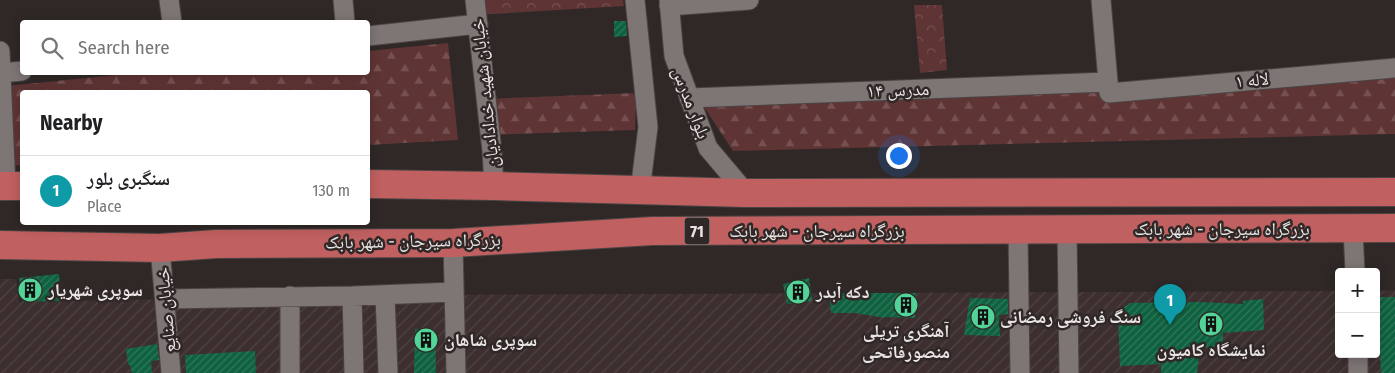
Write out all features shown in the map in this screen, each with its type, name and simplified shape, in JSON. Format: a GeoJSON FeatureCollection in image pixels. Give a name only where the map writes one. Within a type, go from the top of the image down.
{"type":"FeatureCollection","features":[{"type":"Feature","properties":{"kind":"highway","name":"بزرگراه سیرجان - شهر بابک"},"geometry":{"type":"LineString","coordinates":[[370,184],[746,193],[1395,192]]}},
{"type":"Feature","properties":{"kind":"highway","name":"بزرگراه سیرجان - شهر بابک"},"geometry":{"type":"LineString","coordinates":[[0,245],[160,248],[215,233],[453,243],[652,231],[1395,228]]}},
{"type":"Feature","properties":{"kind":"street"},"geometry":{"type":"LineString","coordinates":[[169,0],[172,20]]}},
{"type":"Feature","properties":{"kind":"street"},"geometry":{"type":"LineString","coordinates":[[343,0],[345,20]]}},
{"type":"Feature","properties":{"kind":"street","name":"خیابان شهید خدادادیان"},"geometry":{"type":"LineString","coordinates":[[475,0],[492,151],[494,186]]}},
{"type":"Feature","properties":{"kind":"street","name":"بلوار مدرس"},"geometry":{"type":"LineString","coordinates":[[634,0],[642,58],[648,127],[640,191]]}},
{"type":"Feature","properties":{"kind":"street"},"geometry":{"type":"LineString","coordinates":[[669,3],[749,0]]}},
{"type":"Feature","properties":{"kind":"street"},"geometry":{"type":"LineString","coordinates":[[1101,0],[1108,88]]}},
{"type":"Feature","properties":{"kind":"street","name":"بلوار مدرس"},"geometry":{"type":"LineString","coordinates":[[669,3],[674,56],[708,148],[746,193]]}},
{"type":"Feature","properties":{"kind":"street"},"geometry":{"type":"LineString","coordinates":[[370,36],[478,24]]}},
{"type":"Feature","properties":{"kind":"street"},"geometry":{"type":"LineString","coordinates":[[0,52],[9,186]]}},
{"type":"Feature","properties":{"kind":"street"},"geometry":{"type":"LineString","coordinates":[[642,58],[659,61],[674,56]]}},
{"type":"Feature","properties":{"kind":"street","name":"لاله ۱"},"geometry":{"type":"LineString","coordinates":[[1108,88],[1395,68]]}},
{"type":"Feature","properties":{"kind":"street"},"geometry":{"type":"LineString","coordinates":[[1,73],[20,71]]}},
{"type":"Feature","properties":{"kind":"street","name":"مدرس ۱۴"},"geometry":{"type":"LineString","coordinates":[[689,98],[1108,88]]}},
{"type":"Feature","properties":{"kind":"street"},"geometry":{"type":"LineString","coordinates":[[1353,228],[1355,268]]}},
{"type":"Feature","properties":{"kind":"street"},"geometry":{"type":"LineString","coordinates":[[1018,230],[1020,373]]}},
{"type":"Feature","properties":{"kind":"street"},"geometry":{"type":"LineString","coordinates":[[1067,230],[1069,373]]}},
{"type":"Feature","properties":{"kind":"street"},"geometry":{"type":"LineString","coordinates":[[453,243],[456,373]]}},
{"type":"Feature","properties":{"kind":"street","name":"خیابان صنایع"},"geometry":{"type":"LineString","coordinates":[[160,248],[166,299],[171,373]]}},
{"type":"Feature","properties":{"kind":"street"},"geometry":{"type":"LineString","coordinates":[[166,299],[352,296],[454,292]]}},
{"type":"Feature","properties":{"kind":"street"},"geometry":{"type":"LineString","coordinates":[[386,295],[388,373]]}},
{"type":"Feature","properties":{"kind":"street"},"geometry":{"type":"LineString","coordinates":[[290,296],[290,373]]}},
{"type":"Feature","properties":{"kind":"street"},"geometry":{"type":"LineString","coordinates":[[352,296],[354,373]]}},
{"type":"Feature","properties":{"kind":"street"},"geometry":{"type":"LineString","coordinates":[[1358,358],[1358,373]]}},
{"type":"Feature","properties":{"kind":"shaded area"},"geometry":{"type":"Polygon","coordinates":[[[0,279],[16,279],[19,302],[385,295],[1335,291],[1335,358],[1380,358],[1380,291],[1395,290],[1395,373],[0,373],[0,279]]]}},
{"type":"Feature","properties":{"kind":"green space"},"geometry":{"type":"Polygon","coordinates":[[[475,0],[623,0],[624,6],[477,15],[475,0]]]}},
{"type":"Feature","properties":{"kind":"green space"},"geometry":{"type":"Polygon","coordinates":[[[914,5],[942,5],[947,70],[920,73],[914,5]]]}},
{"type":"Feature","properties":{"kind":"green space"},"geometry":{"type":"Polygon","coordinates":[[[448,43],[458,140],[370,145],[370,90],[20,90],[20,165],[9,166],[6,86],[116,75],[370,75],[370,51],[448,43]]]}},
{"type":"Feature","properties":{"kind":"green space"},"geometry":{"type":"Polygon","coordinates":[[[1395,72],[1395,134],[733,151],[704,107],[1395,72]]]}},
{"type":"Feature","properties":{"kind":"green space"},"geometry":{"type":"Polygon","coordinates":[[[636,93],[635,130],[486,135],[486,99],[636,93]]]}},
{"type":"Feature","properties":{"kind":"building"},"geometry":{"type":"Polygon","coordinates":[[[614,21],[626,21],[627,36],[614,37],[614,21]]]}},
{"type":"Feature","properties":{"kind":"building"},"geometry":{"type":"Polygon","coordinates":[[[59,274],[61,301],[23,302],[19,278],[59,274]]]}},
{"type":"Feature","properties":{"kind":"building","name":"دکه آبدر"},"geometry":{"type":"Polygon","coordinates":[[[809,278],[812,301],[787,304],[783,284],[809,278]]]}},
{"type":"Feature","properties":{"kind":"building"},"geometry":{"type":"Polygon","coordinates":[[[829,293],[916,293],[915,318],[885,318],[855,313],[831,313],[829,293]]]}},
{"type":"Feature","properties":{"kind":"building"},"geometry":{"type":"Polygon","coordinates":[[[1380,297],[1395,297],[1395,373],[1381,373],[1380,297]]]}},
{"type":"Feature","properties":{"kind":"building","name":"سنگ فروشی رمضانی"},"geometry":{"type":"Polygon","coordinates":[[[970,298],[1008,299],[1008,314],[999,315],[1000,336],[964,335],[970,298]]]}},
{"type":"Feature","properties":{"kind":"building"},"geometry":{"type":"Polygon","coordinates":[[[1263,299],[1264,330],[1223,333],[1223,345],[1200,349],[1197,373],[1161,373],[1161,364],[1120,366],[1118,312],[1130,303],[1199,302],[1243,304],[1243,301],[1263,299]]]}},
{"type":"Feature","properties":{"kind":"building"},"geometry":{"type":"Polygon","coordinates":[[[415,329],[435,330],[436,373],[414,373],[415,329]]]}},
{"type":"Feature","properties":{"kind":"building"},"geometry":{"type":"Polygon","coordinates":[[[157,344],[159,360],[151,361],[152,373],[132,373],[130,365],[128,365],[126,349],[157,344]]]}},
{"type":"Feature","properties":{"kind":"building"},"geometry":{"type":"Polygon","coordinates":[[[255,351],[256,373],[186,373],[185,355],[255,351]]]}},
{"type":"Feature","properties":{"kind":"place","name":"سوپری شهریار"},"geometry":{"type":"Point","coordinates":[30,290]}},
{"type":"Feature","properties":{"kind":"place","name":"دکه آبدر"},"geometry":{"type":"Point","coordinates":[798,292]}},
{"type":"Feature","properties":{"kind":"place","name":"آهنگری تریلی منصورفاتحی"},"geometry":{"type":"Point","coordinates":[906,305]}},
{"type":"Feature","properties":{"kind":"place","name":"سنگ فروشی رمضانی"},"geometry":{"type":"Point","coordinates":[983,317]}},
{"type":"Feature","properties":{"kind":"place","name":"نمایشگاه کامیون"},"geometry":{"type":"Point","coordinates":[1211,324]}},
{"type":"Feature","properties":{"kind":"place","name":"سنگبری بلور"},"geometry":{"type":"Point","coordinates":[1170,325]}},
{"type":"Feature","properties":{"kind":"place","name":"سوپری شاهان"},"geometry":{"type":"Point","coordinates":[426,340]}}]}
